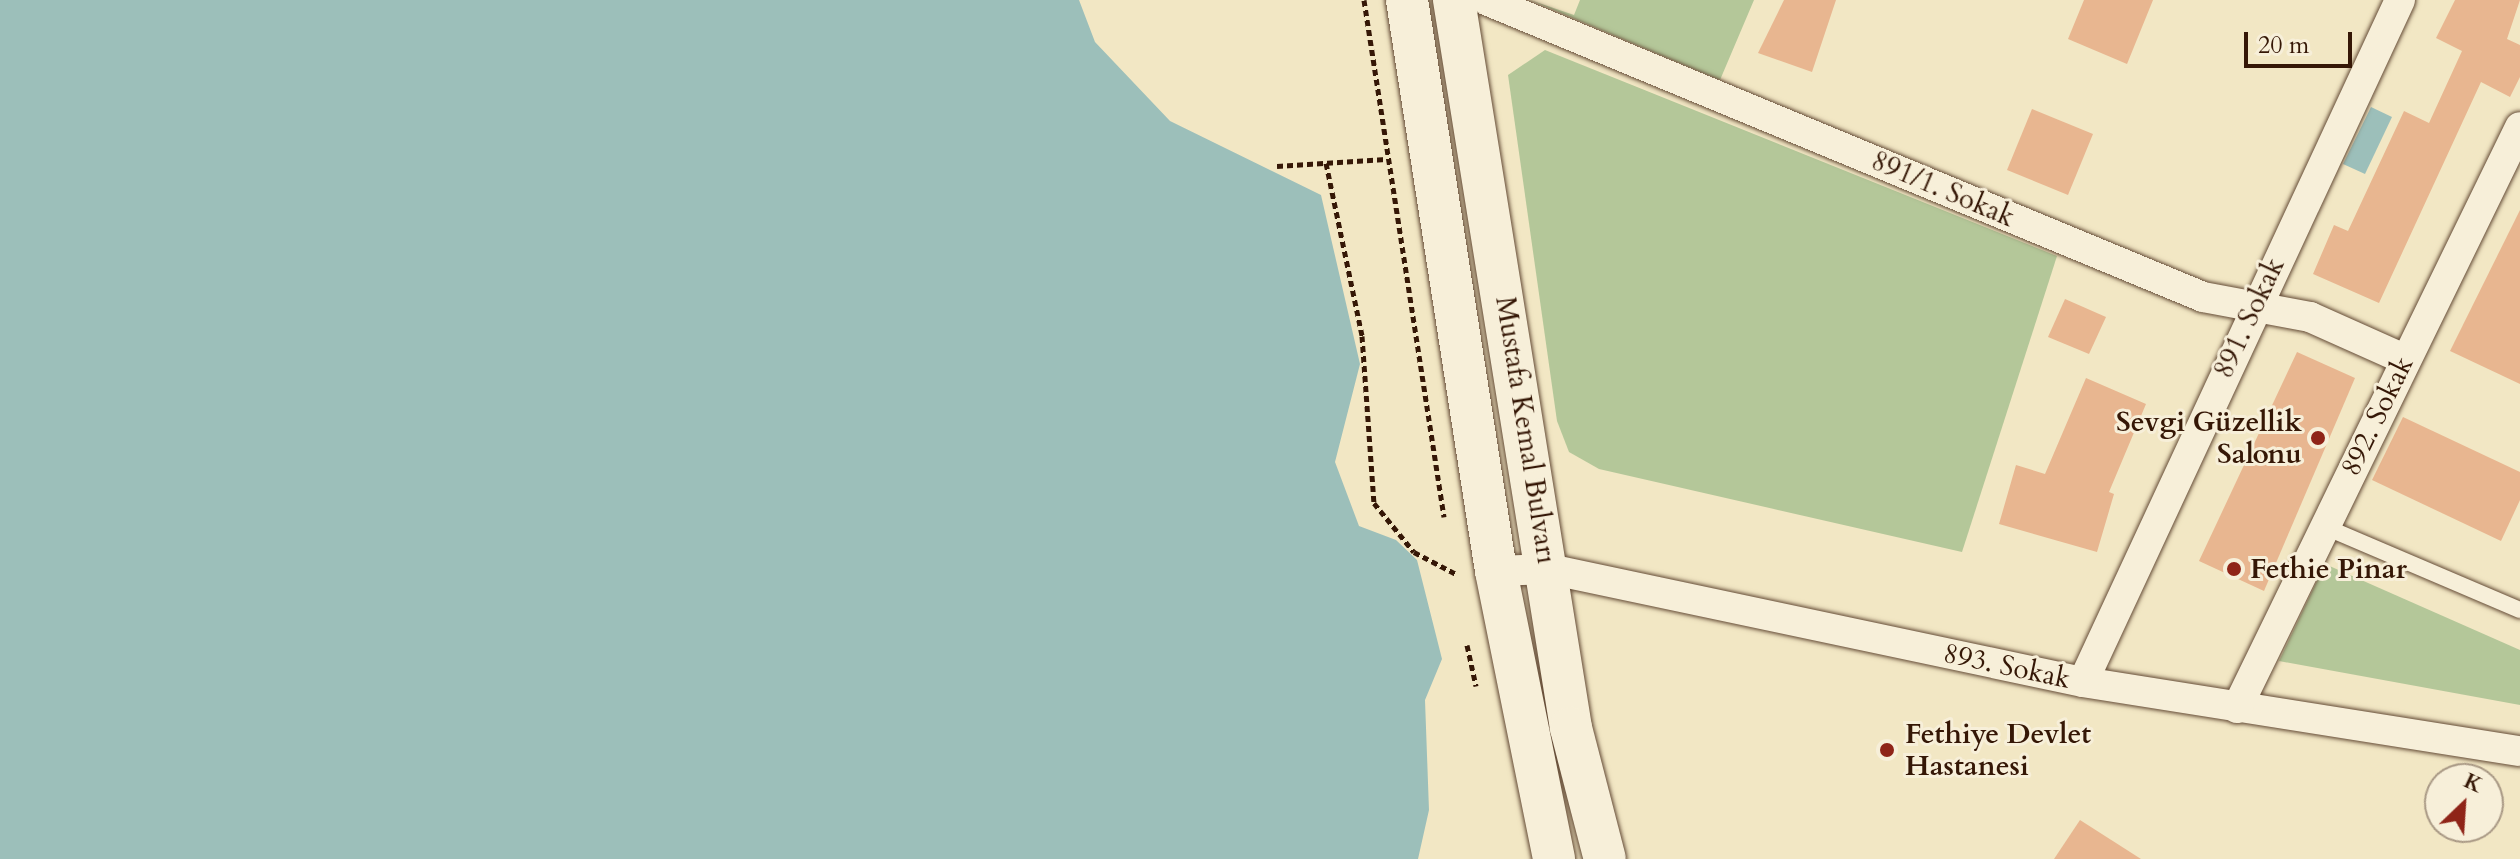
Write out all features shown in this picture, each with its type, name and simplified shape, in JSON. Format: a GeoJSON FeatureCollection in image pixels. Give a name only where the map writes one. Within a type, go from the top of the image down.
{"type":"FeatureCollection","features":[{"type":"Feature","properties":{"kind":"main road","name":"Mustafa Kemal Bulvarı"},"geometry":{"type":"LineString","coordinates":[[1407,0],[1483,575],[1554,859]]}},
{"type":"Feature","properties":{"kind":"main road","name":"Mustafa Kemal Bulvarı"},"geometry":{"type":"LineString","coordinates":[[1454,0],[1549,569],[1571,728],[1605,859]]}},
{"type":"Feature","properties":{"kind":"street","name":"891/1. Sokak"},"geometry":{"type":"LineString","coordinates":[[1486,0],[2203,297],[2310,317],[2404,359]]}},
{"type":"Feature","properties":{"kind":"street","name":"891. Sokak"},"geometry":{"type":"LineString","coordinates":[[2083,682],[2253,307],[2400,0]]}},
{"type":"Feature","properties":{"kind":"street","name":"892. Sokak"},"geometry":{"type":"LineString","coordinates":[[2237,708],[2404,359],[2520,127]]}},
{"type":"Feature","properties":{"kind":"street","name":"893. Sokak"},"geometry":{"type":"LineString","coordinates":[[1483,575],[1549,569],[2083,682],[2520,751]]}},
{"type":"Feature","properties":{"kind":"lane"},"geometry":{"type":"LineString","coordinates":[[2323,526],[2520,610]]}},
{"type":"Feature","properties":{"kind":"path"},"geometry":{"type":"LineString","coordinates":[[1277,166],[1399,155]]}},
{"type":"Feature","properties":{"kind":"path"},"geometry":{"type":"LineString","coordinates":[[1326,163],[1362,336],[1374,503],[1414,552],[1483,575]]}},
{"type":"Feature","properties":{"kind":"green space"},"geometry":{"type":"Polygon","coordinates":[[[1530,0],[1574,15],[1580,0],[1754,0],[1720,80],[1530,0]]]}},
{"type":"Feature","properties":{"kind":"green space"},"geometry":{"type":"Polygon","coordinates":[[[1545,50],[2057,256],[1962,552],[1599,469],[1569,452],[1557,421],[1508,75],[1545,50]]]}},
{"type":"Feature","properties":{"kind":"green space"},"geometry":{"type":"Polygon","coordinates":[[[2325,564],[2520,650],[2520,705],[2279,661],[2325,564]]]}},
{"type":"Feature","properties":{"kind":"water"},"geometry":{"type":"Polygon","coordinates":[[[0,0],[1079,0],[1095,42],[1170,121],[1321,195],[1360,364],[1335,462],[1359,526],[1396,540],[1417,560],[1442,659],[1425,700],[1429,810],[1418,859],[0,859],[0,0]]]}},
{"type":"Feature","properties":{"kind":"water"},"geometry":{"type":"Polygon","coordinates":[[[2371,107],[2392,117],[2365,174],[2343,164],[2371,107]]]}},
{"type":"Feature","properties":{"kind":"building"},"geometry":{"type":"Polygon","coordinates":[[[1784,0],[1836,0],[1812,72],[1758,53],[1784,0]]]}},
{"type":"Feature","properties":{"kind":"building"},"geometry":{"type":"Polygon","coordinates":[[[2084,0],[2153,0],[2127,64],[2068,39],[2084,0]]]}},
{"type":"Feature","properties":{"kind":"building"},"geometry":{"type":"Polygon","coordinates":[[[2455,0],[2520,0],[2507,39],[2520,45],[2520,77],[2510,97],[2481,82],[2379,303],[2313,274],[2334,225],[2348,231],[2404,111],[2429,123],[2462,51],[2436,38],[2455,0]]]}},
{"type":"Feature","properties":{"kind":"building"},"geometry":{"type":"Polygon","coordinates":[[[2032,109],[2093,134],[2068,195],[2007,170],[2032,109]]]}},
{"type":"Feature","properties":{"kind":"building"},"geometry":{"type":"Polygon","coordinates":[[[2520,210],[2520,384],[2450,351],[2520,210]]]}},
{"type":"Feature","properties":{"kind":"building"},"geometry":{"type":"Polygon","coordinates":[[[2065,299],[2106,317],[2089,354],[2048,337],[2065,299]]]}},
{"type":"Feature","properties":{"kind":"building"},"geometry":{"type":"Polygon","coordinates":[[[2297,352],[2355,378],[2264,591],[2199,561],[2297,352]]]}},
{"type":"Feature","properties":{"kind":"building"},"geometry":{"type":"Polygon","coordinates":[[[2086,378],[2146,404],[2109,492],[2114,494],[2097,552],[1999,524],[2016,465],[2045,474],[2086,378]]]}},
{"type":"Feature","properties":{"kind":"building"},"geometry":{"type":"Polygon","coordinates":[[[2403,417],[2520,472],[2520,500],[2501,541],[2372,480],[2403,417]]]}},
{"type":"Feature","properties":{"kind":"building"},"geometry":{"type":"Polygon","coordinates":[[[2080,820],[2141,859],[2054,859],[2080,820]]]}},
{"type":"Feature","properties":{"kind":"place","name":"Sevgi Güzellik Salonu"},"geometry":{"type":"Point","coordinates":[2318,438]}},
{"type":"Feature","properties":{"kind":"place","name":"Fethie Pinar"},"geometry":{"type":"Point","coordinates":[2234,569]}},
{"type":"Feature","properties":{"kind":"place","name":"Fethiye Devlet Hastanesi"},"geometry":{"type":"Point","coordinates":[1887,750]}}]}
